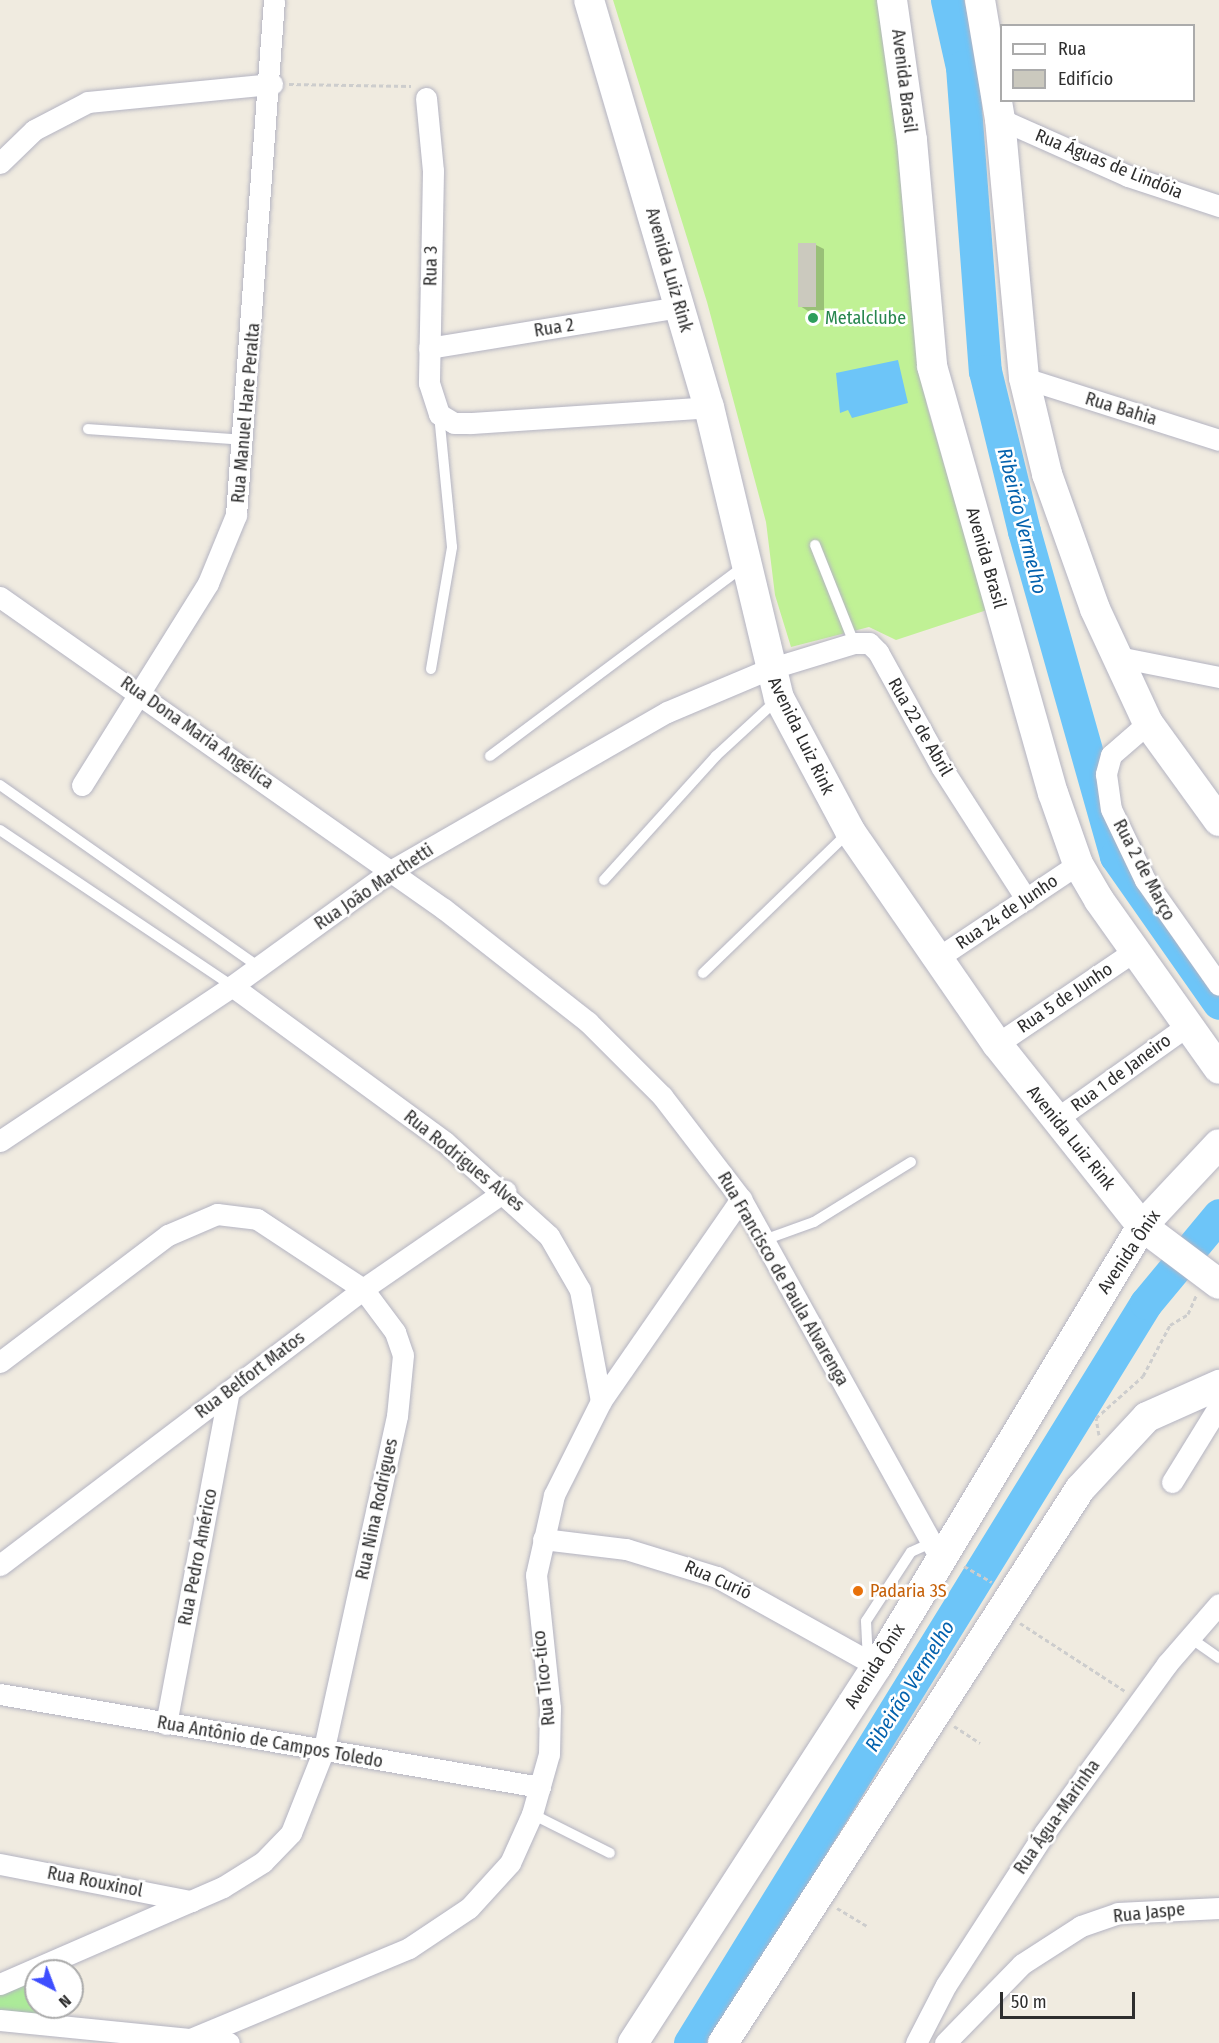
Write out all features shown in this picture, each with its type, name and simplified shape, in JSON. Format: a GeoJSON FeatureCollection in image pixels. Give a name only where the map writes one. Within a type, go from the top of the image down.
{"type":"FeatureCollection","features":[{"type":"Feature","properties":{"kind":"main road","name":"Avenida Luiz Rink"},"geometry":{"type":"LineString","coordinates":[[590,0],[709,408],[743,567],[769,669],[779,698],[850,831],[996,1044],[1142,1226],[1170,1251],[1209,1278]]}},
{"type":"Feature","properties":{"kind":"main road","name":"Avenida Brasil"},"geometry":{"type":"LineString","coordinates":[[892,0],[912,140],[932,366],[1053,792],[1078,864],[1133,952],[1219,1069]]}},
{"type":"Feature","properties":{"kind":"main road"},"geometry":{"type":"LineString","coordinates":[[980,0],[1000,119],[1024,378],[1047,474],[1118,657],[1148,723],[1219,821]]}},
{"type":"Feature","properties":{"kind":"main road","name":"Avenida Ônix"},"geometry":{"type":"LineString","coordinates":[[633,2043],[872,1663],[944,1555],[1142,1226],[1219,1144]]}},
{"type":"Feature","properties":{"kind":"main road"},"geometry":{"type":"LineString","coordinates":[[723,2043],[935,1714],[1004,1592],[1103,1461],[1147,1417],[1219,1385]]}},
{"type":"Feature","properties":{"kind":"street","name":"Rua Manuel Hare Peralta"},"geometry":{"type":"LineString","coordinates":[[82,785],[143,694],[224,547],[242,486],[272,84],[274,0]]}},
{"type":"Feature","properties":{"kind":"street"},"geometry":{"type":"LineString","coordinates":[[0,163],[34,130],[88,102],[272,84]]}},
{"type":"Feature","properties":{"kind":"street","name":"Rua 3"},"geometry":{"type":"LineString","coordinates":[[426,98],[433,171],[430,401],[446,418]]}},
{"type":"Feature","properties":{"kind":"street","name":"Rua Águas de Lindóia"},"geometry":{"type":"LineString","coordinates":[[1000,119],[1128,176],[1219,207]]}},
{"type":"Feature","properties":{"kind":"street","name":"Rua 2"},"geometry":{"type":"LineString","coordinates":[[429,348],[679,307]]}},
{"type":"Feature","properties":{"kind":"street","name":"Rua Bahia"},"geometry":{"type":"LineString","coordinates":[[1024,378],[1219,440]]}},
{"type":"Feature","properties":{"kind":"street"},"geometry":{"type":"LineString","coordinates":[[446,418],[709,408]]}},
{"type":"Feature","properties":{"kind":"street","name":"Rua Dona Maria Angélica"},"geometry":{"type":"LineString","coordinates":[[0,597],[143,694],[392,870]]}},
{"type":"Feature","properties":{"kind":"street"},"geometry":{"type":"LineString","coordinates":[[769,669],[854,643]]}},
{"type":"Feature","properties":{"kind":"street","name":"Rua 22 de Abril"},"geometry":{"type":"LineString","coordinates":[[854,643],[869,643],[878,652],[942,768],[1026,899]]}},
{"type":"Feature","properties":{"kind":"street"},"geometry":{"type":"LineString","coordinates":[[1118,657],[1219,676]]}},
{"type":"Feature","properties":{"kind":"street","name":"Rua João Marchetti"},"geometry":{"type":"LineString","coordinates":[[0,1141],[232,986],[392,870],[667,712],[769,669]]}},
{"type":"Feature","properties":{"kind":"street","name":"Rua 2 de Março"},"geometry":{"type":"LineString","coordinates":[[1148,723],[1111,755],[1106,774],[1111,809],[1145,880],[1219,985]]}},
{"type":"Feature","properties":{"kind":"street","name":"Rua 24 de Junho"},"geometry":{"type":"LineString","coordinates":[[936,959],[1078,864]]}},
{"type":"Feature","properties":{"kind":"street","name":"Rua Francisco de Paula Alvarenga"},"geometry":{"type":"LineString","coordinates":[[392,870],[588,1023],[662,1096],[741,1199],[944,1555]]}},
{"type":"Feature","properties":{"kind":"street","name":"Rua 5 de Junho"},"geometry":{"type":"LineString","coordinates":[[996,1044],[1133,952]]}},
{"type":"Feature","properties":{"kind":"street","name":"Rua Rodrigues Alves"},"geometry":{"type":"LineString","coordinates":[[232,986],[505,1191],[549,1236],[571,1270],[589,1326],[600,1401]]}},
{"type":"Feature","properties":{"kind":"street","name":"Rua 1 de Janeiro"},"geometry":{"type":"LineString","coordinates":[[1056,1119],[1187,1026]]}},
{"type":"Feature","properties":{"kind":"street","name":"Rua Belfort Matos"},"geometry":{"type":"LineString","coordinates":[[0,1565],[363,1289],[505,1191]]}},
{"type":"Feature","properties":{"kind":"street","name":"Rua Tico-tico"},"geometry":{"type":"LineString","coordinates":[[182,2042],[409,1948],[448,1925],[492,1887],[532,1814],[540,1787],[550,1730],[537,1617],[543,1539],[554,1495],[600,1401],[741,1199]]}},
{"type":"Feature","properties":{"kind":"street","name":"Rua Nina Rodrigues"},"geometry":{"type":"LineString","coordinates":[[0,1362],[168,1235],[217,1214],[257,1219],[363,1289],[395,1332],[402,1380],[323,1752],[302,1815],[277,1849],[250,1871],[191,1901],[0,1984]]}},
{"type":"Feature","properties":{"kind":"street","name":"Rua Pedro Américo"},"geometry":{"type":"LineString","coordinates":[[166,1724],[229,1391]]}},
{"type":"Feature","properties":{"kind":"street"},"geometry":{"type":"LineString","coordinates":[[1172,1482],[1219,1406]]}},
{"type":"Feature","properties":{"kind":"street","name":"Rua Curió"},"geometry":{"type":"LineString","coordinates":[[543,1539],[669,1559],[776,1606],[872,1663]]}},
{"type":"Feature","properties":{"kind":"street","name":"Rua Água-Marinha"},"geometry":{"type":"LineString","coordinates":[[916,2043],[996,1905],[1140,1701],[1189,1637],[1219,1605]]}},
{"type":"Feature","properties":{"kind":"street","name":"Rua Antônio de Campos Toledo"},"geometry":{"type":"LineString","coordinates":[[0,1694],[323,1752],[540,1787]]}},
{"type":"Feature","properties":{"kind":"street","name":"Rua Rouxinol"},"geometry":{"type":"LineString","coordinates":[[0,1864],[191,1901]]}},
{"type":"Feature","properties":{"kind":"street","name":"Rua Jaspe"},"geometry":{"type":"LineString","coordinates":[[945,2043],[1022,1964],[1081,1926],[1118,1913],[1219,1908]]}},
{"type":"Feature","properties":{"kind":"street"},"geometry":{"type":"LineString","coordinates":[[0,2020],[182,2042],[229,2043]]}},
{"type":"Feature","properties":{"kind":"lane"},"geometry":{"type":"LineString","coordinates":[[431,669],[452,547],[446,418]]}},
{"type":"Feature","properties":{"kind":"lane"},"geometry":{"type":"LineString","coordinates":[[88,429],[245,440]]}},
{"type":"Feature","properties":{"kind":"lane"},"geometry":{"type":"LineString","coordinates":[[815,546],[854,643]]}},
{"type":"Feature","properties":{"kind":"lane"},"geometry":{"type":"LineString","coordinates":[[489,756],[743,567]]}},
{"type":"Feature","properties":{"kind":"lane"},"geometry":{"type":"LineString","coordinates":[[604,880],[716,756],[779,698]]}},
{"type":"Feature","properties":{"kind":"lane"},"geometry":{"type":"LineString","coordinates":[[0,785],[258,966]]}},
{"type":"Feature","properties":{"kind":"lane"},"geometry":{"type":"LineString","coordinates":[[0,830],[232,986]]}},
{"type":"Feature","properties":{"kind":"lane"},"geometry":{"type":"LineString","coordinates":[[703,973],[850,831]]}},
{"type":"Feature","properties":{"kind":"lane"},"geometry":{"type":"LineString","coordinates":[[764,1240],[814,1222],[911,1162]]}},
{"type":"Feature","properties":{"kind":"lane"},"geometry":{"type":"LineString","coordinates":[[1189,1637],[1219,1658]]}},
{"type":"Feature","properties":{"kind":"lane"},"geometry":{"type":"LineString","coordinates":[[532,1814],[610,1853]]}},
{"type":"Feature","properties":{"kind":"path"},"geometry":{"type":"LineString","coordinates":[[272,84],[404,85],[426,98]]}},
{"type":"Feature","properties":{"kind":"path"},"geometry":{"type":"LineString","coordinates":[[1103,1461],[1096,1418],[1143,1376],[1170,1325],[1188,1314],[1209,1278]]}},
{"type":"Feature","properties":{"kind":"path"},"geometry":{"type":"LineString","coordinates":[[944,1555],[1004,1592],[1022,1627],[1140,1701]]}},
{"type":"Feature","properties":{"kind":"path"},"geometry":{"type":"LineString","coordinates":[[935,1714],[981,1743]]}},
{"type":"Feature","properties":{"kind":"path"},"geometry":{"type":"LineString","coordinates":[[818,1896],[867,1926]]}},
{"type":"Feature","properties":{"kind":"green space","name":"Metalclube"},"geometry":{"type":"Polygon","coordinates":[[[613,0],[877,0],[887,35],[915,333],[927,406],[987,610],[896,640],[869,627],[791,647],[775,595],[766,522],[707,302],[613,0]]]}},
{"type":"Feature","properties":{"kind":"green space"},"geometry":{"type":"Polygon","coordinates":[[[24,1985],[24,2016],[0,2014],[0,1995],[24,1985]]]}},
{"type":"Feature","properties":{"kind":"water"},"geometry":{"type":"Polygon","coordinates":[[[898,360],[908,403],[852,418],[848,410],[840,413],[836,373],[898,360]]]}},
{"type":"Feature","properties":{"kind":"building"},"geometry":{"type":"Polygon","coordinates":[[[798,243],[816,243],[816,307],[798,307],[798,243]]]}},
{"type":"Feature","properties":{"kind":"waterway","name":"Ribeirão Vermelho"},"geometry":{"type":"LineString","coordinates":[[947,0],[962,67],[985,371],[1024,531],[1116,856],[1219,1003]]}},
{"type":"Feature","properties":{"kind":"waterway","name":"Ribeirão Vermelho"},"geometry":{"type":"LineString","coordinates":[[690,2043],[1146,1303],[1219,1215]]}},
{"type":"Feature","properties":{"kind":"place","name":"Metalclube"},"geometry":{"type":"Point","coordinates":[813,318]}},
{"type":"Feature","properties":{"kind":"place","name":"Padaria 3S"},"geometry":{"type":"Point","coordinates":[858,1591]}}]}
